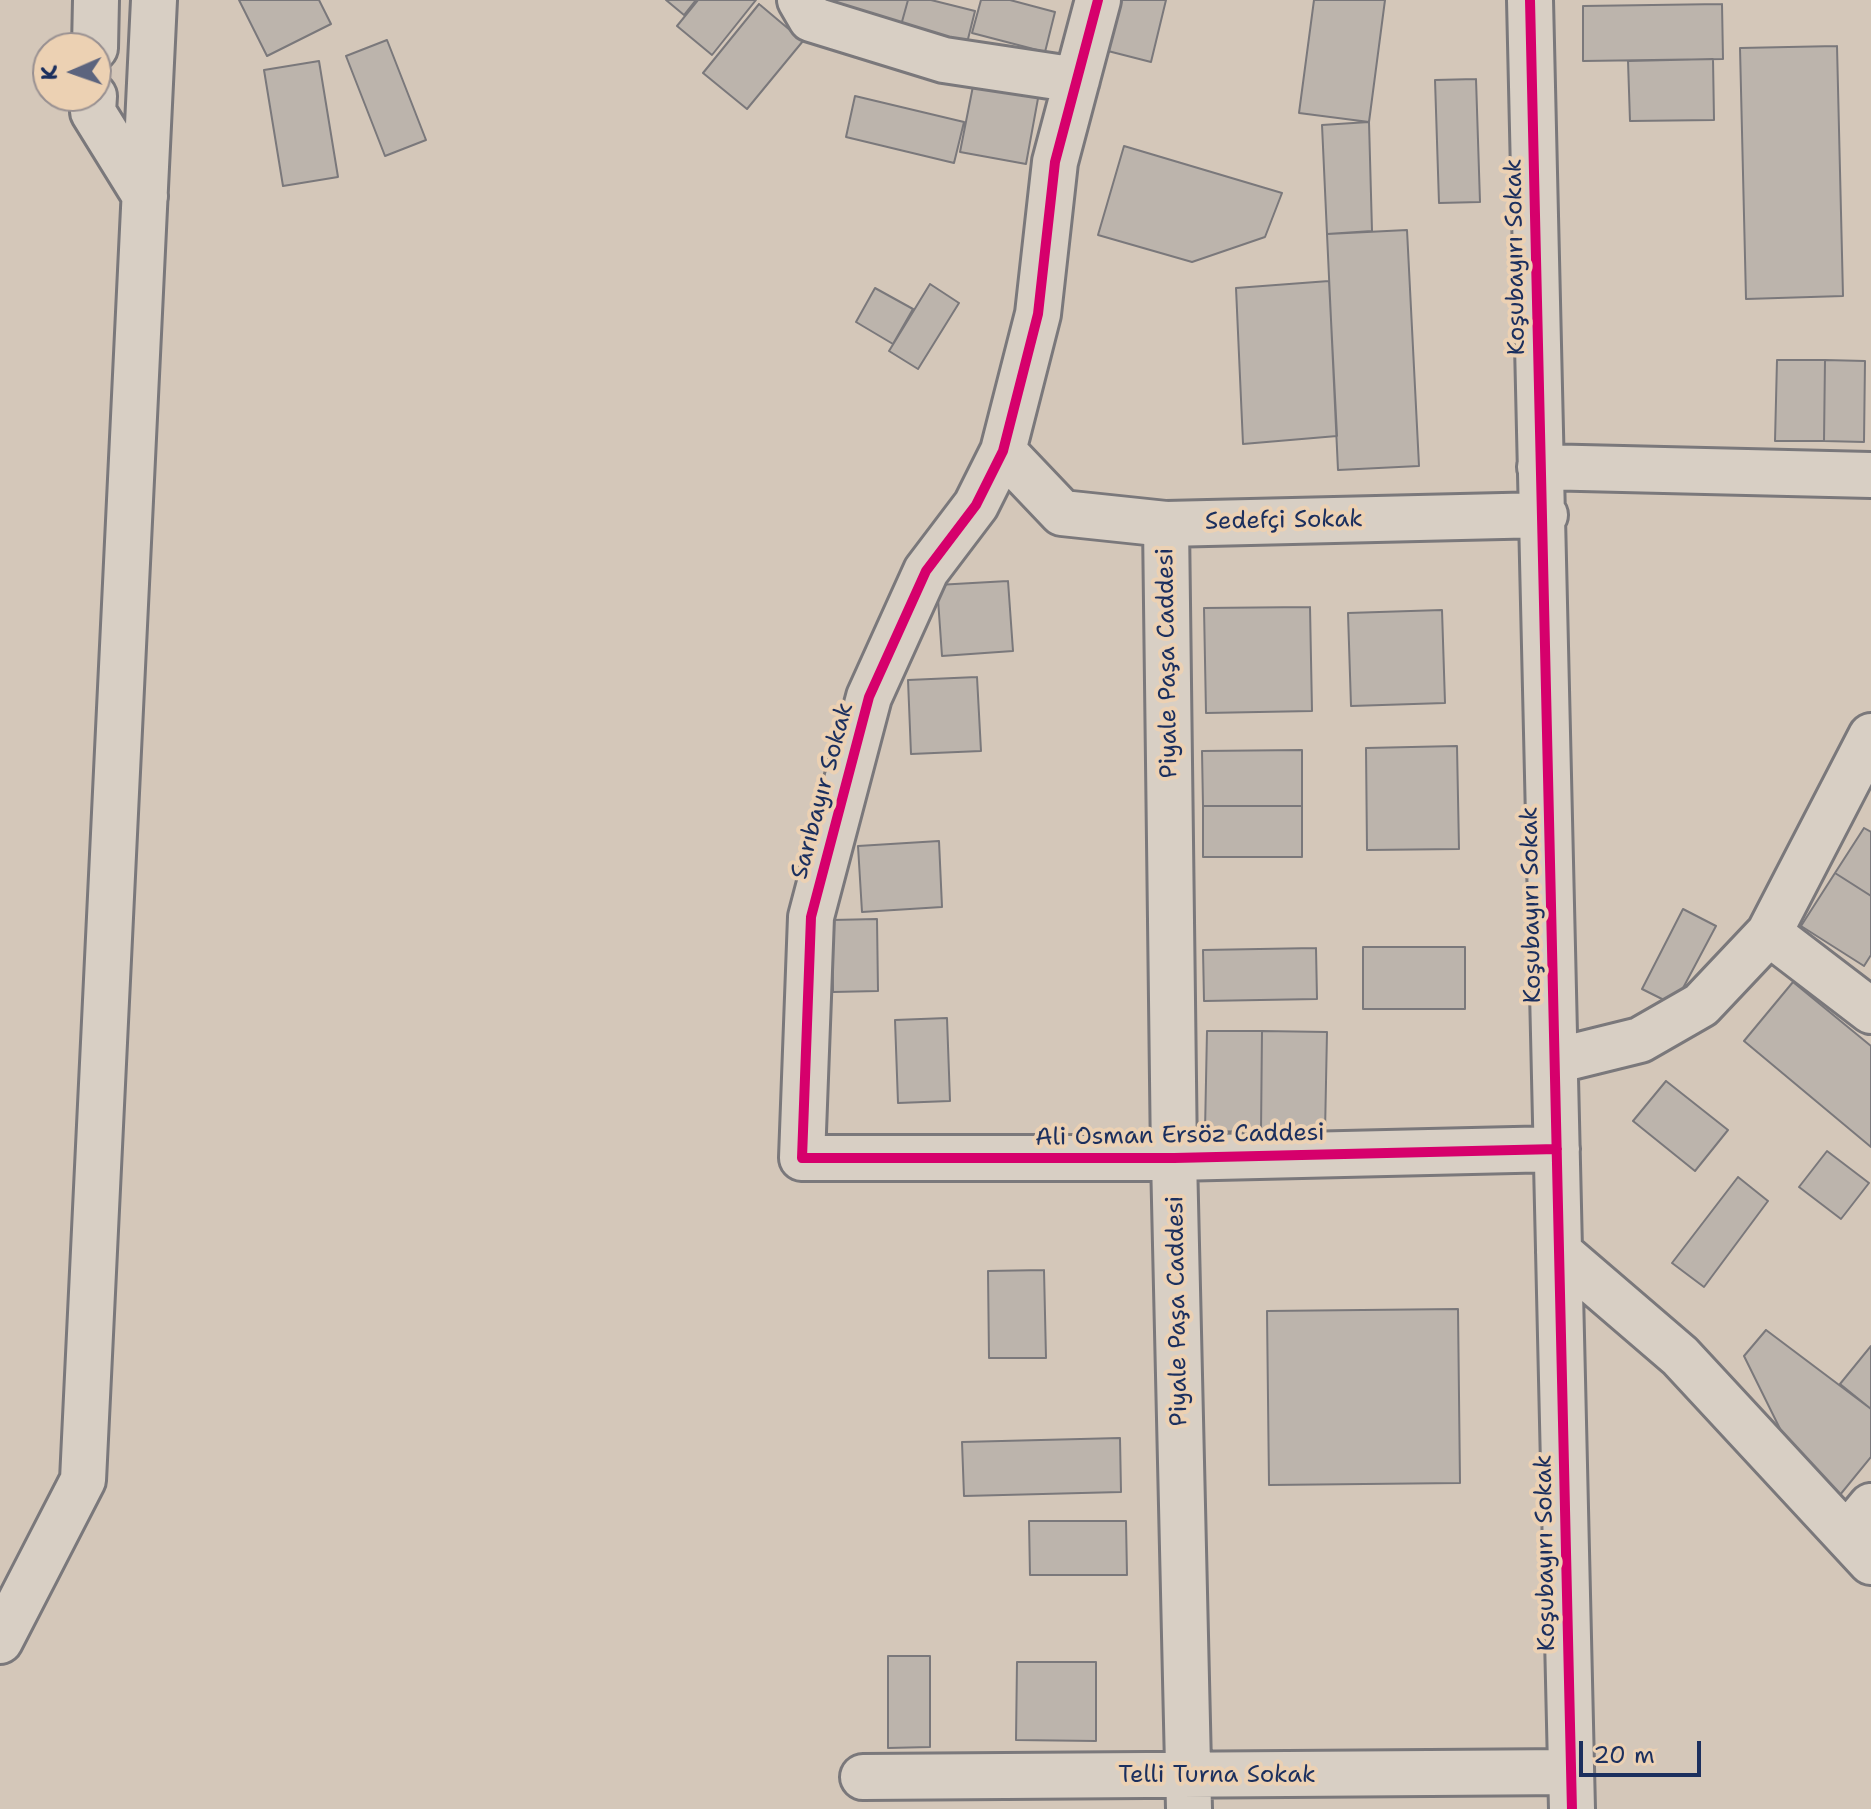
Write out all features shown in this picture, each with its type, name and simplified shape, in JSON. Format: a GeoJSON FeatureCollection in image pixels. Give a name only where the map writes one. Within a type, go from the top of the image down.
{"type":"FeatureCollection","features":[{"type":"Feature","properties":{"kind":"street"},"geometry":{"type":"LineString","coordinates":[[95,32],[96,0]]}},
{"type":"Feature","properties":{"kind":"street"},"geometry":{"type":"LineString","coordinates":[[0,1641],[83,1480],[154,0]]}},
{"type":"Feature","properties":{"kind":"street"},"geometry":{"type":"LineString","coordinates":[[800,0],[811,19],[944,60],[1077,80]]}},
{"type":"Feature","properties":{"kind":"street","name":"Sarıbayır Sokak"},"geometry":{"type":"LineString","coordinates":[[802,1158],[811,917],[869,697],[926,571],[976,505],[1003,451],[1038,314],[1055,162],[1098,0]]}},
{"type":"Feature","properties":{"kind":"street","name":"Koşubayırı Sokak"},"geometry":{"type":"LineString","coordinates":[[1530,0],[1540,467],[1545,515],[1572,1791]]}},
{"type":"Feature","properties":{"kind":"street"},"geometry":{"type":"LineString","coordinates":[[93,112],[145,196]]}},
{"type":"Feature","properties":{"kind":"street","name":"Sedefçi Sokak"},"geometry":{"type":"LineString","coordinates":[[1003,451],[1062,513],[1166,524],[1545,515]]}},
{"type":"Feature","properties":{"kind":"street"},"geometry":{"type":"LineString","coordinates":[[1540,467],[1871,475]]}},
{"type":"Feature","properties":{"kind":"street","name":"Piyale Paşa Caddesi"},"geometry":{"type":"LineString","coordinates":[[1166,524],[1174,1158],[1189,1793]]}},
{"type":"Feature","properties":{"kind":"street"},"geometry":{"type":"LineString","coordinates":[[1555,1061],[1640,1040],[1701,1005],[1769,933],[1871,736]]}},
{"type":"Feature","properties":{"kind":"street"},"geometry":{"type":"LineString","coordinates":[[1769,933],[1871,1011]]}},
{"type":"Feature","properties":{"kind":"street","name":"Ali Osman Ersöz Caddesi"},"geometry":{"type":"LineString","coordinates":[[802,1158],[1174,1158],[1557,1149]]}},
{"type":"Feature","properties":{"kind":"street"},"geometry":{"type":"LineString","coordinates":[[1559,1252],[1680,1356],[1863,1534]]}},
{"type":"Feature","properties":{"kind":"street","name":"Telli Turna Sokak"},"geometry":{"type":"LineString","coordinates":[[863,1777],[1189,1793],[1572,1791]]}},
{"type":"Feature","properties":{"kind":"building"},"geometry":{"type":"Polygon","coordinates":[[[239,0],[319,0],[331,24],[267,56],[239,0]]]}},
{"type":"Feature","properties":{"kind":"building"},"geometry":{"type":"Polygon","coordinates":[[[666,0],[696,0],[684,15],[666,0]]]}},
{"type":"Feature","properties":{"kind":"building"},"geometry":{"type":"Polygon","coordinates":[[[698,0],[756,0],[712,55],[677,26],[698,0]]]}},
{"type":"Feature","properties":{"kind":"building"},"geometry":{"type":"Polygon","coordinates":[[[820,0],[908,0],[900,29],[820,0]]]}},
{"type":"Feature","properties":{"kind":"building"},"geometry":{"type":"Polygon","coordinates":[[[908,0],[931,0],[975,11],[966,47],[900,29],[908,0]]]}},
{"type":"Feature","properties":{"kind":"building"},"geometry":{"type":"Polygon","coordinates":[[[981,0],[1010,0],[1055,12],[1045,52],[972,33],[981,0]]]}},
{"type":"Feature","properties":{"kind":"building"},"geometry":{"type":"Polygon","coordinates":[[[1117,0],[1166,0],[1151,62],[1104,50],[1117,0]]]}},
{"type":"Feature","properties":{"kind":"building"},"geometry":{"type":"Polygon","coordinates":[[[1314,0],[1385,0],[1369,122],[1299,113],[1314,0]]]}},
{"type":"Feature","properties":{"kind":"building"},"geometry":{"type":"Polygon","coordinates":[[[759,4],[803,41],[747,109],[703,73],[759,4]]]}},
{"type":"Feature","properties":{"kind":"building"},"geometry":{"type":"Polygon","coordinates":[[[1722,4],[1723,59],[1583,61],[1583,6],[1722,4]]]}},
{"type":"Feature","properties":{"kind":"building"},"geometry":{"type":"Polygon","coordinates":[[[387,40],[426,140],[385,156],[346,56],[387,40]]]}},
{"type":"Feature","properties":{"kind":"building"},"geometry":{"type":"Polygon","coordinates":[[[1837,46],[1843,296],[1746,299],[1740,48],[1837,46]]]}},
{"type":"Feature","properties":{"kind":"building"},"geometry":{"type":"Polygon","coordinates":[[[1713,59],[1714,120],[1630,121],[1628,61],[1713,59]]]}},
{"type":"Feature","properties":{"kind":"building"},"geometry":{"type":"Polygon","coordinates":[[[319,61],[338,177],[283,186],[264,70],[319,61]]]}},
{"type":"Feature","properties":{"kind":"building"},"geometry":{"type":"Polygon","coordinates":[[[1476,79],[1480,202],[1439,203],[1435,80],[1476,79]]]}},
{"type":"Feature","properties":{"kind":"building"},"geometry":{"type":"Polygon","coordinates":[[[974,81],[1039,93],[1026,164],[960,152],[974,81]]]}},
{"type":"Feature","properties":{"kind":"building"},"geometry":{"type":"Polygon","coordinates":[[[855,96],[964,122],[954,163],[846,137],[855,96]]]}},
{"type":"Feature","properties":{"kind":"building"},"geometry":{"type":"Polygon","coordinates":[[[1369,122],[1372,231],[1327,234],[1322,125],[1369,122]]]}},
{"type":"Feature","properties":{"kind":"building"},"geometry":{"type":"Polygon","coordinates":[[[1124,146],[1282,193],[1265,237],[1192,262],[1098,235],[1124,146]]]}},
{"type":"Feature","properties":{"kind":"building"},"geometry":{"type":"Polygon","coordinates":[[[1407,230],[1419,466],[1338,470],[1327,234],[1407,230]]]}},
{"type":"Feature","properties":{"kind":"building"},"geometry":{"type":"Polygon","coordinates":[[[1329,281],[1337,436],[1243,444],[1236,288],[1329,281]]]}},
{"type":"Feature","properties":{"kind":"building"},"geometry":{"type":"Polygon","coordinates":[[[930,284],[959,303],[918,369],[889,351],[930,284]]]}},
{"type":"Feature","properties":{"kind":"building"},"geometry":{"type":"Polygon","coordinates":[[[875,288],[913,309],[893,344],[856,322],[875,288]]]}},
{"type":"Feature","properties":{"kind":"building"},"geometry":{"type":"Polygon","coordinates":[[[1777,360],[1825,360],[1824,441],[1775,441],[1777,360]]]}},
{"type":"Feature","properties":{"kind":"building"},"geometry":{"type":"Polygon","coordinates":[[[1825,360],[1865,361],[1864,442],[1824,441],[1825,360]]]}},
{"type":"Feature","properties":{"kind":"building"},"geometry":{"type":"Polygon","coordinates":[[[1008,581],[1013,651],[942,656],[937,585],[1008,581]]]}},
{"type":"Feature","properties":{"kind":"building"},"geometry":{"type":"Polygon","coordinates":[[[1310,607],[1312,711],[1206,713],[1204,608],[1310,607]]]}},
{"type":"Feature","properties":{"kind":"building"},"geometry":{"type":"Polygon","coordinates":[[[1442,610],[1445,703],[1351,706],[1348,613],[1442,610]]]}},
{"type":"Feature","properties":{"kind":"building"},"geometry":{"type":"Polygon","coordinates":[[[977,677],[981,751],[911,754],[908,680],[977,677]]]}},
{"type":"Feature","properties":{"kind":"building"},"geometry":{"type":"Polygon","coordinates":[[[1457,746],[1459,849],[1367,850],[1366,748],[1457,746]]]}},
{"type":"Feature","properties":{"kind":"building"},"geometry":{"type":"Polygon","coordinates":[[[1302,750],[1302,806],[1203,806],[1202,751],[1302,750]]]}},
{"type":"Feature","properties":{"kind":"building"},"geometry":{"type":"Polygon","coordinates":[[[1203,806],[1302,806],[1302,857],[1203,857],[1203,806]]]}},
{"type":"Feature","properties":{"kind":"building"},"geometry":{"type":"Polygon","coordinates":[[[1864,828],[1871,832],[1871,896],[1835,873],[1864,828]]]}},
{"type":"Feature","properties":{"kind":"building"},"geometry":{"type":"Polygon","coordinates":[[[939,841],[942,907],[862,912],[858,846],[939,841]]]}},
{"type":"Feature","properties":{"kind":"building"},"geometry":{"type":"Polygon","coordinates":[[[1835,873],[1871,896],[1871,955],[1864,966],[1801,926],[1835,873]]]}},
{"type":"Feature","properties":{"kind":"building"},"geometry":{"type":"Polygon","coordinates":[[[1683,909],[1716,926],[1674,1005],[1642,989],[1683,909]]]}},
{"type":"Feature","properties":{"kind":"building"},"geometry":{"type":"Polygon","coordinates":[[[877,919],[878,991],[833,992],[832,920],[877,919]]]}},
{"type":"Feature","properties":{"kind":"building"},"geometry":{"type":"Polygon","coordinates":[[[1363,947],[1465,947],[1465,1009],[1363,1009],[1363,947]]]}},
{"type":"Feature","properties":{"kind":"building"},"geometry":{"type":"Polygon","coordinates":[[[1316,948],[1317,999],[1204,1001],[1203,950],[1316,948]]]}},
{"type":"Feature","properties":{"kind":"building"},"geometry":{"type":"Polygon","coordinates":[[[1793,982],[1871,1046],[1871,1147],[1744,1041],[1793,982]]]}},
{"type":"Feature","properties":{"kind":"building"},"geometry":{"type":"Polygon","coordinates":[[[947,1018],[950,1101],[898,1103],[895,1020],[947,1018]]]}},
{"type":"Feature","properties":{"kind":"building"},"geometry":{"type":"Polygon","coordinates":[[[1207,1031],[1262,1031],[1261,1132],[1205,1131],[1207,1031]]]}},
{"type":"Feature","properties":{"kind":"building"},"geometry":{"type":"Polygon","coordinates":[[[1262,1031],[1327,1032],[1325,1133],[1261,1132],[1262,1031]]]}},
{"type":"Feature","properties":{"kind":"building"},"geometry":{"type":"Polygon","coordinates":[[[1666,1081],[1728,1130],[1695,1171],[1633,1121],[1666,1081]]]}},
{"type":"Feature","properties":{"kind":"building"},"geometry":{"type":"Polygon","coordinates":[[[1827,1151],[1869,1183],[1841,1219],[1799,1187],[1827,1151]]]}},
{"type":"Feature","properties":{"kind":"building"},"geometry":{"type":"Polygon","coordinates":[[[1738,1177],[1768,1201],[1704,1287],[1672,1263],[1738,1177]]]}},
{"type":"Feature","properties":{"kind":"building"},"geometry":{"type":"Polygon","coordinates":[[[1044,1270],[1046,1358],[989,1358],[988,1271],[1044,1270]]]}},
{"type":"Feature","properties":{"kind":"building"},"geometry":{"type":"Polygon","coordinates":[[[1458,1309],[1460,1483],[1269,1485],[1267,1311],[1458,1309]]]}},
{"type":"Feature","properties":{"kind":"building"},"geometry":{"type":"Polygon","coordinates":[[[1766,1330],[1871,1409],[1871,1457],[1835,1501],[1789,1447],[1744,1356],[1766,1330]]]}},
{"type":"Feature","properties":{"kind":"building"},"geometry":{"type":"Polygon","coordinates":[[[1871,1346],[1871,1409],[1840,1384],[1871,1346]]]}},
{"type":"Feature","properties":{"kind":"building"},"geometry":{"type":"Polygon","coordinates":[[[1120,1438],[1121,1492],[964,1496],[962,1442],[1120,1438]]]}},
{"type":"Feature","properties":{"kind":"building"},"geometry":{"type":"Polygon","coordinates":[[[1029,1521],[1126,1521],[1127,1575],[1030,1575],[1029,1521]]]}},
{"type":"Feature","properties":{"kind":"building"},"geometry":{"type":"Polygon","coordinates":[[[888,1656],[930,1656],[930,1747],[888,1748],[888,1656]]]}},
{"type":"Feature","properties":{"kind":"building"},"geometry":{"type":"Polygon","coordinates":[[[1017,1662],[1096,1662],[1096,1741],[1016,1740],[1017,1662]]]}},
{"type":"Feature","properties":{"kind":"cycle path"},"geometry":{"type":"LineString","coordinates":[[1098,0],[1055,162],[1038,314],[1003,451],[976,505],[926,571],[869,697],[811,917],[802,1158],[1174,1158],[1557,1149]]}},
{"type":"Feature","properties":{"kind":"cycle path"},"geometry":{"type":"LineString","coordinates":[[1530,0],[1572,1809]]}}]}
